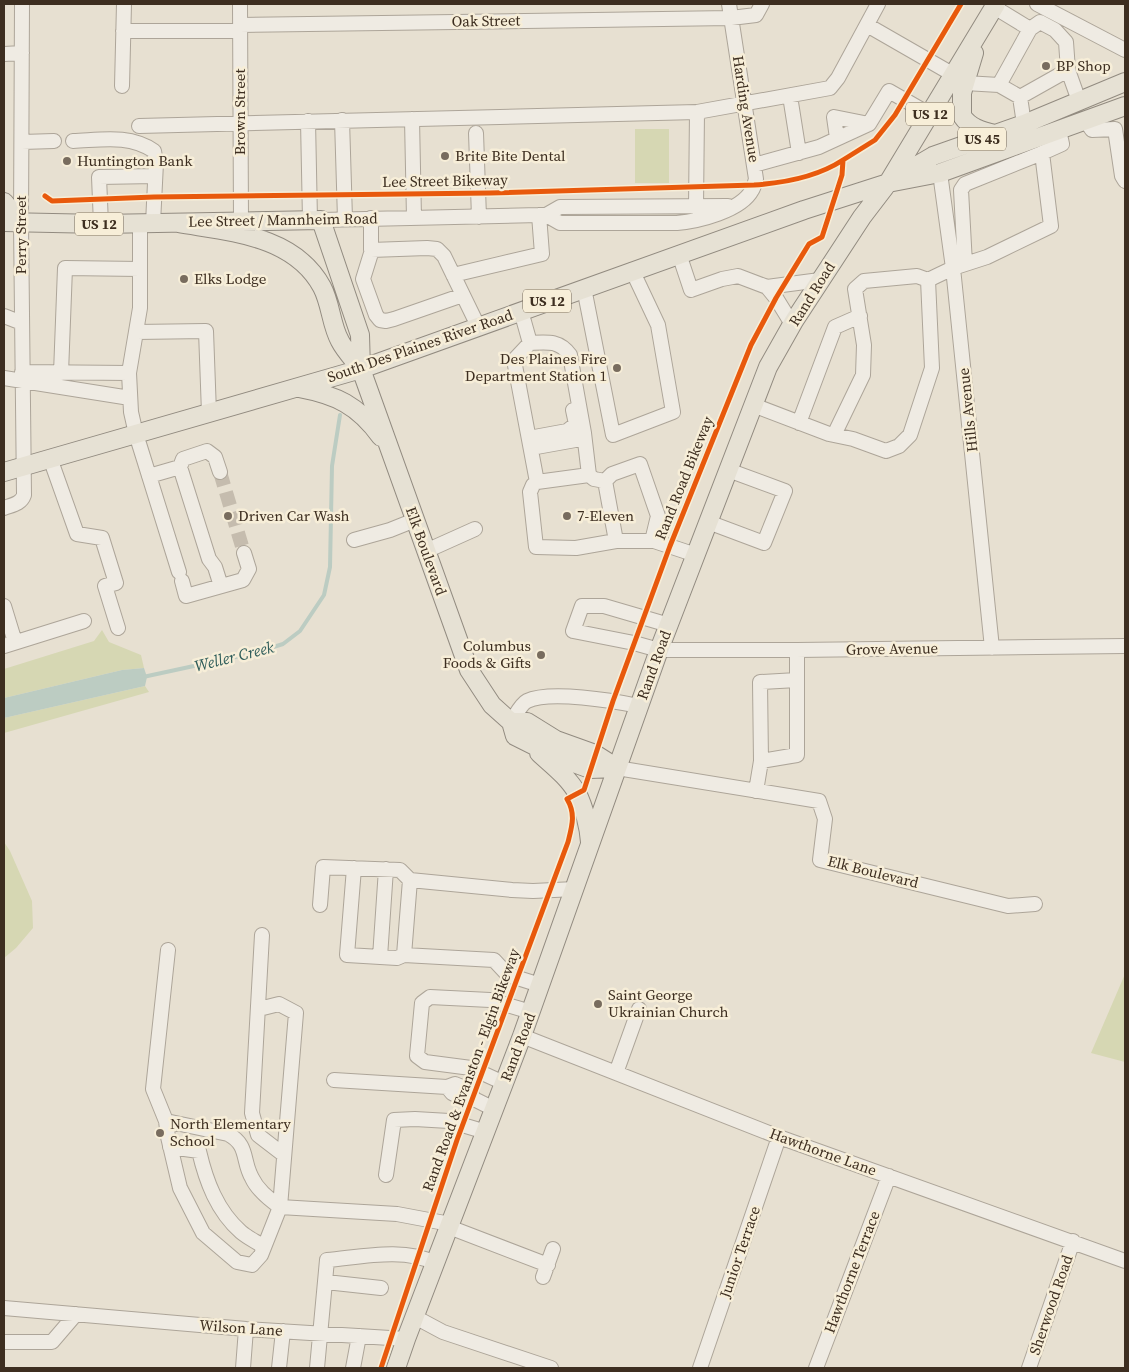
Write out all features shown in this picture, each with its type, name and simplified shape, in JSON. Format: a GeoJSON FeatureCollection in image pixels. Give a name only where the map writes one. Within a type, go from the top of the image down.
{"type":"FeatureCollection","features":[{"type":"Feature","properties":{"kind":"main road"},"geometry":{"type":"LineString","coordinates":[[995,6],[981,28],[959,79],[962,116],[965,121],[975,128],[995,134]]}},
{"type":"Feature","properties":{"kind":"main road","name":"Rand Road"},"geometry":{"type":"LineString","coordinates":[[396,1368],[531,1012],[659,650],[768,367],[820,280],[862,217],[888,183],[929,114],[959,79]]}},
{"type":"Feature","properties":{"kind":"main road","name":"South Des Plaines River Road"},"geometry":{"type":"LineString","coordinates":[[888,183],[933,156],[1024,124],[1125,82]]}},
{"type":"Feature","properties":{"kind":"main road","name":"South Des Plaines River Road"},"geometry":{"type":"LineString","coordinates":[[4,472],[361,369],[632,270],[888,183],[940,173],[974,161],[1005,159],[1059,130],[1118,109]]}},
{"type":"Feature","properties":{"kind":"main road"},"geometry":{"type":"LineString","coordinates":[[4,202],[12,222]]}},
{"type":"Feature","properties":{"kind":"main road","name":"Lee Street / Mannheim Road"},"geometry":{"type":"LineString","coordinates":[[12,222],[101,224],[316,220]]}},
{"type":"Feature","properties":{"kind":"main road","name":"Elk Boulevard"},"geometry":{"type":"LineString","coordinates":[[316,220],[360,335],[361,369]]}},
{"type":"Feature","properties":{"kind":"main road","name":"Elk Boulevard"},"geometry":{"type":"LineString","coordinates":[[178,222],[257,237],[278,246],[302,262],[314,274],[323,288],[340,341],[361,369],[469,670],[492,704],[511,722],[515,736],[529,744],[590,769],[617,768]]}},
{"type":"Feature","properties":{"kind":"main road"},"geometry":{"type":"LineString","coordinates":[[296,388],[322,393],[348,403],[374,427],[389,449]]}},
{"type":"Feature","properties":{"kind":"main road","name":"Elk Boulevard"},"geometry":{"type":"LineString","coordinates":[[511,722],[527,722],[556,740],[595,754],[617,768]]}},
{"type":"Feature","properties":{"kind":"main road"},"geometry":{"type":"LineString","coordinates":[[529,744],[566,778],[577,793],[589,830],[590,844]]}},
{"type":"Feature","properties":{"kind":"street","name":"Perry Street"},"geometry":{"type":"LineString","coordinates":[[4,508],[18,503],[24,495],[22,323],[12,222],[22,142],[22,4]]}},
{"type":"Feature","properties":{"kind":"street"},"geometry":{"type":"LineString","coordinates":[[122,86],[124,4]]}},
{"type":"Feature","properties":{"kind":"street","name":"Brown Street"},"geometry":{"type":"LineString","coordinates":[[240,4],[240,221]]}},
{"type":"Feature","properties":{"kind":"street","name":"Oak Street"},"geometry":{"type":"LineString","coordinates":[[123,31],[730,11],[756,15],[762,4]]}},
{"type":"Feature","properties":{"kind":"street"},"geometry":{"type":"LineString","coordinates":[[139,126],[696,112],[745,105],[830,88],[838,78],[878,4]]}},
{"type":"Feature","properties":{"kind":"street"},"geometry":{"type":"LineString","coordinates":[[1037,4],[1054,8],[1125,50]]}},
{"type":"Feature","properties":{"kind":"street"},"geometry":{"type":"LineString","coordinates":[[995,6],[1030,29]]}},
{"type":"Feature","properties":{"kind":"street","name":"Harding Avenue"},"geometry":{"type":"LineString","coordinates":[[730,11],[756,179],[752,190],[734,206]]}},
{"type":"Feature","properties":{"kind":"street"},"geometry":{"type":"LineString","coordinates":[[999,85],[1030,29],[1040,22],[1055,30],[1066,42],[1068,70],[1079,101]]}},
{"type":"Feature","properties":{"kind":"street"},"geometry":{"type":"LineString","coordinates":[[867,25],[959,79],[999,85],[1020,97]]}},
{"type":"Feature","properties":{"kind":"street"},"geometry":{"type":"LineString","coordinates":[[4,54],[22,53]]}},
{"type":"Feature","properties":{"kind":"street"},"geometry":{"type":"LineString","coordinates":[[1020,97],[1068,70]]}},
{"type":"Feature","properties":{"kind":"street"},"geometry":{"type":"LineString","coordinates":[[754,165],[819,147],[869,124],[889,91],[929,114]]}},
{"type":"Feature","properties":{"kind":"street"},"geometry":{"type":"LineString","coordinates":[[790,96],[798,153]]}},
{"type":"Feature","properties":{"kind":"street"},"geometry":{"type":"LineString","coordinates":[[1020,97],[1024,124]]}},
{"type":"Feature","properties":{"kind":"street"},"geometry":{"type":"LineString","coordinates":[[1118,109],[1115,129],[1122,176],[1125,181]]}},
{"type":"Feature","properties":{"kind":"street"},"geometry":{"type":"LineString","coordinates":[[696,112],[696,207]]}},
{"type":"Feature","properties":{"kind":"street"},"geometry":{"type":"LineString","coordinates":[[837,138],[834,117],[869,124]]}},
{"type":"Feature","properties":{"kind":"street"},"geometry":{"type":"LineString","coordinates":[[412,118],[414,218]]}},
{"type":"Feature","properties":{"kind":"street"},"geometry":{"type":"LineString","coordinates":[[342,120],[345,219]]}},
{"type":"Feature","properties":{"kind":"street"},"geometry":{"type":"LineString","coordinates":[[1085,120],[1092,130],[1115,129]]}},
{"type":"Feature","properties":{"kind":"street"},"geometry":{"type":"LineString","coordinates":[[308,121],[316,220]]}},
{"type":"Feature","properties":{"kind":"street"},"geometry":{"type":"LineString","coordinates":[[959,266],[960,190],[965,184],[980,178],[1005,159],[1042,153],[1062,144],[1059,130]]}},
{"type":"Feature","properties":{"kind":"street"},"geometry":{"type":"LineString","coordinates":[[476,133],[479,217]]}},
{"type":"Feature","properties":{"kind":"street"},"geometry":{"type":"LineString","coordinates":[[72,141],[128,139],[143,143],[154,151],[156,163],[155,176],[146,223],[140,269],[140,308],[129,373],[131,412],[136,434],[186,596],[243,580],[249,569],[244,554]]}},
{"type":"Feature","properties":{"kind":"street"},"geometry":{"type":"LineString","coordinates":[[22,142],[54,141]]}},
{"type":"Feature","properties":{"kind":"street"},"geometry":{"type":"LineString","coordinates":[[834,435],[862,374],[864,345],[855,289],[864,281],[917,276],[928,280],[959,266],[987,257],[1051,226],[1042,153]]}},
{"type":"Feature","properties":{"kind":"street"},"geometry":{"type":"LineString","coordinates":[[974,161],[980,178]]}},
{"type":"Feature","properties":{"kind":"street","name":"Hills Avenue"},"geometry":{"type":"LineString","coordinates":[[940,173],[959,266],[992,648]]}},
{"type":"Feature","properties":{"kind":"street"},"geometry":{"type":"LineString","coordinates":[[101,224],[98,176],[155,176]]}},
{"type":"Feature","properties":{"kind":"street","name":"Lee Street / Mannheim Road"},"geometry":{"type":"LineString","coordinates":[[316,220],[543,215],[560,207],[734,206]]}},
{"type":"Feature","properties":{"kind":"street","name":"Lee Street / Mannheim Road"},"geometry":{"type":"LineString","coordinates":[[543,215],[560,223],[677,223],[695,221],[715,215],[734,206]]}},
{"type":"Feature","properties":{"kind":"street"},"geometry":{"type":"LineString","coordinates":[[453,275],[542,254],[543,215]]}},
{"type":"Feature","properties":{"kind":"street"},"geometry":{"type":"LineString","coordinates":[[370,218],[372,250],[363,279],[376,315],[380,320],[394,319],[463,295]]}},
{"type":"Feature","properties":{"kind":"street"},"geometry":{"type":"LineString","coordinates":[[372,250],[437,249],[444,256],[478,326]]}},
{"type":"Feature","properties":{"kind":"street"},"geometry":{"type":"LineString","coordinates":[[679,254],[691,290],[722,279],[738,276],[767,287],[820,280]]}},
{"type":"Feature","properties":{"kind":"street"},"geometry":{"type":"LineString","coordinates":[[61,373],[65,268],[140,269]]}},
{"type":"Feature","properties":{"kind":"street"},"geometry":{"type":"LineString","coordinates":[[584,288],[613,434],[673,412],[658,325],[632,270]]}},
{"type":"Feature","properties":{"kind":"street"},"geometry":{"type":"LineString","coordinates":[[753,405],[799,423],[886,451],[899,446],[910,434],[932,368],[928,280]]}},
{"type":"Feature","properties":{"kind":"street"},"geometry":{"type":"LineString","coordinates":[[767,287],[792,324]]}},
{"type":"Feature","properties":{"kind":"street"},"geometry":{"type":"LineString","coordinates":[[521,311],[530,343]]}},
{"type":"Feature","properties":{"kind":"street"},"geometry":{"type":"LineString","coordinates":[[4,316],[22,323]]}},
{"type":"Feature","properties":{"kind":"street"},"geometry":{"type":"LineString","coordinates":[[799,423],[835,327],[860,316]]}},
{"type":"Feature","properties":{"kind":"street"},"geometry":{"type":"LineString","coordinates":[[136,332],[206,331],[209,413]]}},
{"type":"Feature","properties":{"kind":"street"},"geometry":{"type":"LineString","coordinates":[[537,482],[514,360],[530,343],[546,342],[564,347],[570,355],[584,433],[589,475],[594,479],[605,481]]}},
{"type":"Feature","properties":{"kind":"street"},"geometry":{"type":"LineString","coordinates":[[530,443],[567,432],[576,424],[561,346]]}},
{"type":"Feature","properties":{"kind":"street"},"geometry":{"type":"LineString","coordinates":[[4,378],[61,373],[129,373]]}},
{"type":"Feature","properties":{"kind":"street"},"geometry":{"type":"LineString","coordinates":[[22,377],[130,398]]}},
{"type":"Feature","properties":{"kind":"street"},"geometry":{"type":"LineString","coordinates":[[530,443],[581,438],[584,433]]}},
{"type":"Feature","properties":{"kind":"street"},"geometry":{"type":"LineString","coordinates":[[220,472],[215,457],[207,451],[183,459],[180,467],[209,559],[215,568],[221,586]]}},
{"type":"Feature","properties":{"kind":"street"},"geometry":{"type":"LineString","coordinates":[[50,458],[77,534],[102,538],[116,583],[105,586],[118,628]]}},
{"type":"Feature","properties":{"kind":"street"},"geometry":{"type":"LineString","coordinates":[[605,481],[612,474],[640,464],[658,516],[652,541]]}},
{"type":"Feature","properties":{"kind":"street"},"geometry":{"type":"LineString","coordinates":[[149,476],[180,467]]}},
{"type":"Feature","properties":{"kind":"street"},"geometry":{"type":"LineString","coordinates":[[708,522],[764,543],[785,491],[728,470]]}},
{"type":"Feature","properties":{"kind":"street"},"geometry":{"type":"LineString","coordinates":[[589,475],[537,482],[532,485],[530,492],[536,547],[576,548],[616,541],[652,541],[696,555]]}},
{"type":"Feature","properties":{"kind":"street"},"geometry":{"type":"LineString","coordinates":[[605,481],[616,541]]}},
{"type":"Feature","properties":{"kind":"street"},"geometry":{"type":"LineString","coordinates":[[354,540],[390,530],[415,520]]}},
{"type":"Feature","properties":{"kind":"street"},"geometry":{"type":"LineString","coordinates":[[426,551],[475,529]]}},
{"type":"Feature","properties":{"kind":"street"},"geometry":{"type":"LineString","coordinates":[[4,606],[10,644],[84,621]]}},
{"type":"Feature","properties":{"kind":"street","name":"Grove Avenue"},"geometry":{"type":"LineString","coordinates":[[669,625],[604,606],[582,606],[574,631],[659,650],[1125,646]]}},
{"type":"Feature","properties":{"kind":"street"},"geometry":{"type":"LineString","coordinates":[[761,761],[796,755],[797,650]]}},
{"type":"Feature","properties":{"kind":"street"},"geometry":{"type":"LineString","coordinates":[[756,791],[761,761],[760,682],[797,680]]}},
{"type":"Feature","properties":{"kind":"street"},"geometry":{"type":"LineString","coordinates":[[511,722],[525,702],[543,696],[606,700],[639,706]]}},
{"type":"Feature","properties":{"kind":"street","name":"Elk Boulevard"},"geometry":{"type":"LineString","coordinates":[[617,768],[819,801],[825,820],[820,860],[1008,906],[1035,904]]}},
{"type":"Feature","properties":{"kind":"street"},"geometry":{"type":"LineString","coordinates":[[320,906],[323,868],[400,870],[410,880],[512,890],[575,889]]}},
{"type":"Feature","properties":{"kind":"street"},"geometry":{"type":"LineString","coordinates":[[354,868],[346,955],[397,958],[404,955],[494,960],[508,975],[540,985]]}},
{"type":"Feature","properties":{"kind":"street"},"geometry":{"type":"LineString","coordinates":[[380,957],[386,869]]}},
{"type":"Feature","properties":{"kind":"street"},"geometry":{"type":"LineString","coordinates":[[404,955],[410,880]]}},
{"type":"Feature","properties":{"kind":"street"},"geometry":{"type":"LineString","coordinates":[[262,935],[252,1113],[258,1135],[284,1155]]}},
{"type":"Feature","properties":{"kind":"street"},"geometry":{"type":"LineString","coordinates":[[168,950],[153,1089],[166,1122],[180,1188],[203,1233],[237,1262],[252,1265],[261,1255],[280,1207],[296,1012],[280,1004],[259,1008]]}},
{"type":"Feature","properties":{"kind":"street"},"geometry":{"type":"LineString","coordinates":[[504,1084],[471,1068],[425,1062],[418,1056],[422,1003],[430,997],[490,1000],[531,1012]]}},
{"type":"Feature","properties":{"kind":"street"},"geometry":{"type":"LineString","coordinates":[[616,1073],[639,1009]]}},
{"type":"Feature","properties":{"kind":"street","name":"Hawthorne Lane"},"geometry":{"type":"LineString","coordinates":[[522,1036],[780,1136],[1125,1261]]}},
{"type":"Feature","properties":{"kind":"street"},"geometry":{"type":"LineString","coordinates":[[334,1080],[447,1087],[459,1097],[466,1100],[474,1099],[494,1109]]}},
{"type":"Feature","properties":{"kind":"street"},"geometry":{"type":"LineString","coordinates":[[386,1175],[394,1120],[449,1121],[486,1132]]}},
{"type":"Feature","properties":{"kind":"street"},"geometry":{"type":"LineString","coordinates":[[166,1122],[228,1134],[237,1139],[245,1153],[252,1178],[270,1201],[280,1207],[397,1214],[450,1225],[545,1271],[554,1249]]}},
{"type":"Feature","properties":{"kind":"street","name":"Junior Terrace"},"geometry":{"type":"LineString","coordinates":[[700,1368],[780,1136]]}},
{"type":"Feature","properties":{"kind":"street"},"geometry":{"type":"LineString","coordinates":[[170,1147],[199,1151],[205,1176],[220,1208],[242,1233],[264,1247]]}},
{"type":"Feature","properties":{"kind":"street","name":"Hawthorne Terrace"},"geometry":{"type":"LineString","coordinates":[[816,1368],[889,1176]]}},
{"type":"Feature","properties":{"kind":"street","name":"Sherwood Road"},"geometry":{"type":"LineString","coordinates":[[1029,1368],[1073,1241]]}},
{"type":"Feature","properties":{"kind":"street"},"geometry":{"type":"LineString","coordinates":[[317,1368],[328,1260],[388,1255],[423,1256],[435,1263]]}},
{"type":"Feature","properties":{"kind":"street"},"geometry":{"type":"LineString","coordinates":[[326,1282],[381,1288]]}},
{"type":"Feature","properties":{"kind":"street","name":"Wilson Lane"},"geometry":{"type":"LineString","coordinates":[[4,1308],[246,1329],[406,1339]]}},
{"type":"Feature","properties":{"kind":"street"},"geometry":{"type":"LineString","coordinates":[[4,1342],[52,1342],[76,1314]]}},
{"type":"Feature","properties":{"kind":"street"},"geometry":{"type":"LineString","coordinates":[[415,1316],[443,1332],[551,1368]]}},
{"type":"Feature","properties":{"kind":"street"},"geometry":{"type":"LineString","coordinates":[[243,1368],[246,1329]]}},
{"type":"Feature","properties":{"kind":"street"},"geometry":{"type":"LineString","coordinates":[[279,1368],[283,1331]]}},
{"type":"Feature","properties":{"kind":"street"},"geometry":{"type":"LineString","coordinates":[[353,1368],[360,1336]]}},
{"type":"Feature","properties":{"kind":"green space"},"geometry":{"type":"Polygon","coordinates":[[[635,129],[669,129],[669,183],[635,183],[635,129]]]}},
{"type":"Feature","properties":{"kind":"green space"},"geometry":{"type":"Polygon","coordinates":[[[102,630],[109,642],[141,655],[144,668],[122,670],[4,698],[4,669],[94,641],[102,630]]]}},
{"type":"Feature","properties":{"kind":"green space"},"geometry":{"type":"Polygon","coordinates":[[[145,686],[149,692],[4,733],[4,718],[145,686]]]}},
{"type":"Feature","properties":{"kind":"green space"},"geometry":{"type":"Polygon","coordinates":[[[4,842],[10,851],[32,901],[33,928],[16,948],[4,958],[4,842]]]}},
{"type":"Feature","properties":{"kind":"green space"},"geometry":{"type":"Polygon","coordinates":[[[1125,974],[1125,1062],[1091,1053],[1125,974]]]}},
{"type":"Feature","properties":{"kind":"shaded area"},"geometry":{"type":"Polygon","coordinates":[[[144,668],[147,677],[145,686],[4,718],[4,698],[122,670],[144,668]]]}},
{"type":"Feature","properties":{"kind":"waterway","name":"Weller Creek"},"geometry":{"type":"LineString","coordinates":[[143,677],[254,653],[283,644],[300,631],[324,595],[330,567],[332,466],[340,415]]}},
{"type":"Feature","properties":{"kind":"tunnel"},"geometry":{"type":"LineString","coordinates":[[220,472],[244,553]]}},
{"type":"Feature","properties":{"kind":"cycle path","name":"Rand Road Bikeway"},"geometry":{"type":"LineString","coordinates":[[381,1368],[457,1140],[568,842],[572,825],[572,810],[567,799],[584,790],[613,701],[670,546],[751,345],[776,298],[809,244],[822,237],[842,175],[843,160],[875,140],[895,115],[961,4]]}},
{"type":"Feature","properties":{"kind":"cycle path","name":"Lee Street Bikeway"},"geometry":{"type":"LineString","coordinates":[[45,196],[52,201],[154,197],[490,193],[754,185],[777,183],[811,175],[843,160]]}},
{"type":"Feature","properties":{"kind":"place","name":"BP Shop"},"geometry":{"type":"Point","coordinates":[1046,66]}},
{"type":"Feature","properties":{"kind":"place","name":"Brite Bite Dental"},"geometry":{"type":"Point","coordinates":[445,156]}},
{"type":"Feature","properties":{"kind":"place","name":"Huntington Bank"},"geometry":{"type":"Point","coordinates":[67,161]}},
{"type":"Feature","properties":{"kind":"place","name":"Elks Lodge"},"geometry":{"type":"Point","coordinates":[184,279]}},
{"type":"Feature","properties":{"kind":"place","name":"Des Plaines Fire Department Station 1"},"geometry":{"type":"Point","coordinates":[617,368]}},
{"type":"Feature","properties":{"kind":"place","name":"Driven Car Wash"},"geometry":{"type":"Point","coordinates":[228,516]}},
{"type":"Feature","properties":{"kind":"place","name":"7-Eleven"},"geometry":{"type":"Point","coordinates":[567,516]}},
{"type":"Feature","properties":{"kind":"place","name":"Columbus Foods & Gifts"},"geometry":{"type":"Point","coordinates":[541,655]}},
{"type":"Feature","properties":{"kind":"place","name":"Saint George Ukrainian Church"},"geometry":{"type":"Point","coordinates":[598,1004]}},
{"type":"Feature","properties":{"kind":"place","name":"North Elementary School"},"geometry":{"type":"Point","coordinates":[160,1133]}}]}
